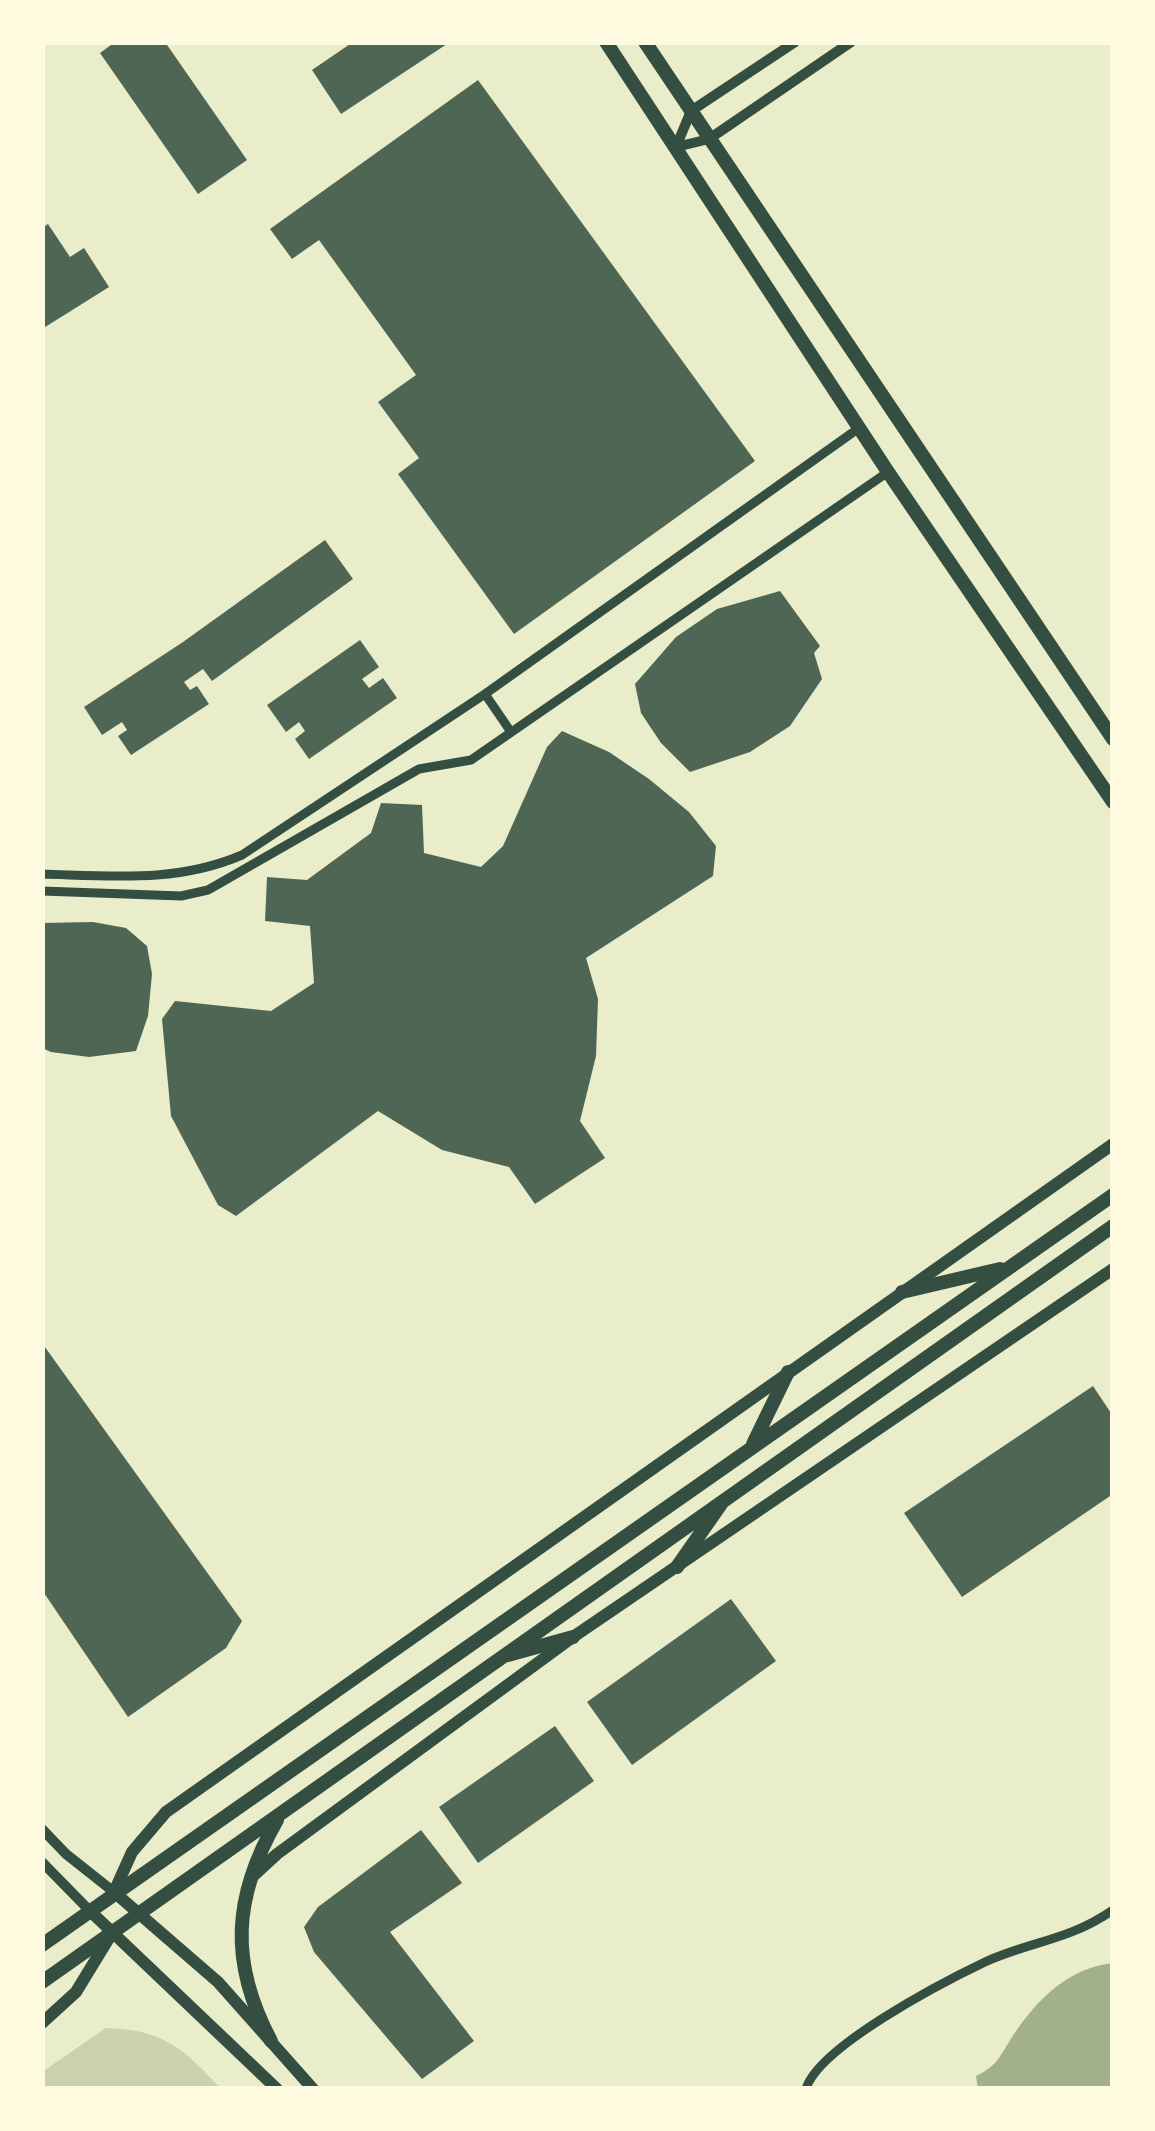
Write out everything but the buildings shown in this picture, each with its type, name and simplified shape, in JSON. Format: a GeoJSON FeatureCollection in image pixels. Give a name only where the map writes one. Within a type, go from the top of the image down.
{"type":"FeatureCollection","features":[{"type":"Feature","properties":{"kind":"main road"},"geometry":{"type":"LineString","coordinates":[[606,42],[888,472],[1113,802]]}},
{"type":"Feature","properties":{"kind":"main road"},"geometry":{"type":"LineString","coordinates":[[645,42],[1113,739]]}},
{"type":"Feature","properties":{"kind":"main road"},"geometry":{"type":"LineString","coordinates":[[114,1892],[131,1852],[166,1812],[1113,1144]]}},
{"type":"Feature","properties":{"kind":"main road"},"geometry":{"type":"LineString","coordinates":[[42,1945],[1113,1195]]}},
{"type":"Feature","properties":{"kind":"main road"},"geometry":{"type":"LineString","coordinates":[[42,1982],[1113,1226]]}},
{"type":"Feature","properties":{"kind":"main road"},"geometry":{"type":"LineString","coordinates":[[902,1292],[1010,1267]]}},
{"type":"Feature","properties":{"kind":"main road"},"geometry":{"type":"LineString","coordinates":[[250,1880],[277,1854],[573,1637],[1113,1269]]}},
{"type":"Feature","properties":{"kind":"main road"},"geometry":{"type":"LineString","coordinates":[[751,1448],[788,1372]]}},
{"type":"Feature","properties":{"kind":"main road"},"geometry":{"type":"LineString","coordinates":[[677,1567],[728,1495]]}},
{"type":"Feature","properties":{"kind":"main road"},"geometry":{"type":"LineString","coordinates":[[497,1658],[573,1637]]}},
{"type":"Feature","properties":{"kind":"main road"},"geometry":{"type":"LineString","coordinates":[[271,2042],[241,1964],[240,1938],[250,1880],[280,1815]]}},
{"type":"Feature","properties":{"kind":"main road"},"geometry":{"type":"LineString","coordinates":[[114,1892],[218,1982],[314,2089]]}},
{"type":"Feature","properties":{"kind":"main road"},"geometry":{"type":"LineString","coordinates":[[90,1911],[277,2089]]}},
{"type":"Feature","properties":{"kind":"main road"},"geometry":{"type":"LineString","coordinates":[[42,2023],[76,1992],[113,1932]]}},
{"type":"Feature","properties":{"kind":"street"},"geometry":{"type":"LineString","coordinates":[[676,147],[692,111],[794,42]]}},
{"type":"Feature","properties":{"kind":"street"},"geometry":{"type":"LineString","coordinates":[[676,147],[709,139],[850,42]]}},
{"type":"Feature","properties":{"kind":"street"},"geometry":{"type":"LineString","coordinates":[[42,874],[148,877],[208,869],[278,834],[859,428]]}},
{"type":"Feature","properties":{"kind":"street"},"geometry":{"type":"LineString","coordinates":[[42,891],[181,896],[208,890],[419,769],[471,760],[888,472]]}},
{"type":"Feature","properties":{"kind":"street"},"geometry":{"type":"LineString","coordinates":[[484,694],[511,732]]}},
{"type":"Feature","properties":{"kind":"street"},"geometry":{"type":"LineString","coordinates":[[42,1829],[114,1892]]}},
{"type":"Feature","properties":{"kind":"street"},"geometry":{"type":"LineString","coordinates":[[42,1862],[90,1911]]}},
{"type":"Feature","properties":{"kind":"street"},"geometry":{"type":"LineString","coordinates":[[806,2089],[807,2081],[836,2048],[904,2008],[987,1961],[1084,1930],[1113,1910]]}},
{"type":"Feature","properties":{"kind":"shaded area"},"geometry":{"type":"Polygon","coordinates":[[[1113,1963],[1113,2089],[978,2089],[976,2076],[994,2063],[1044,1997],[1082,1971],[1113,1963]]]}},
{"type":"Feature","properties":{"kind":"shaded area"},"geometry":{"type":"Polygon","coordinates":[[[106,2028],[158,2037],[195,2062],[221,2089],[42,2089],[42,2072],[106,2028]]]}}]}
